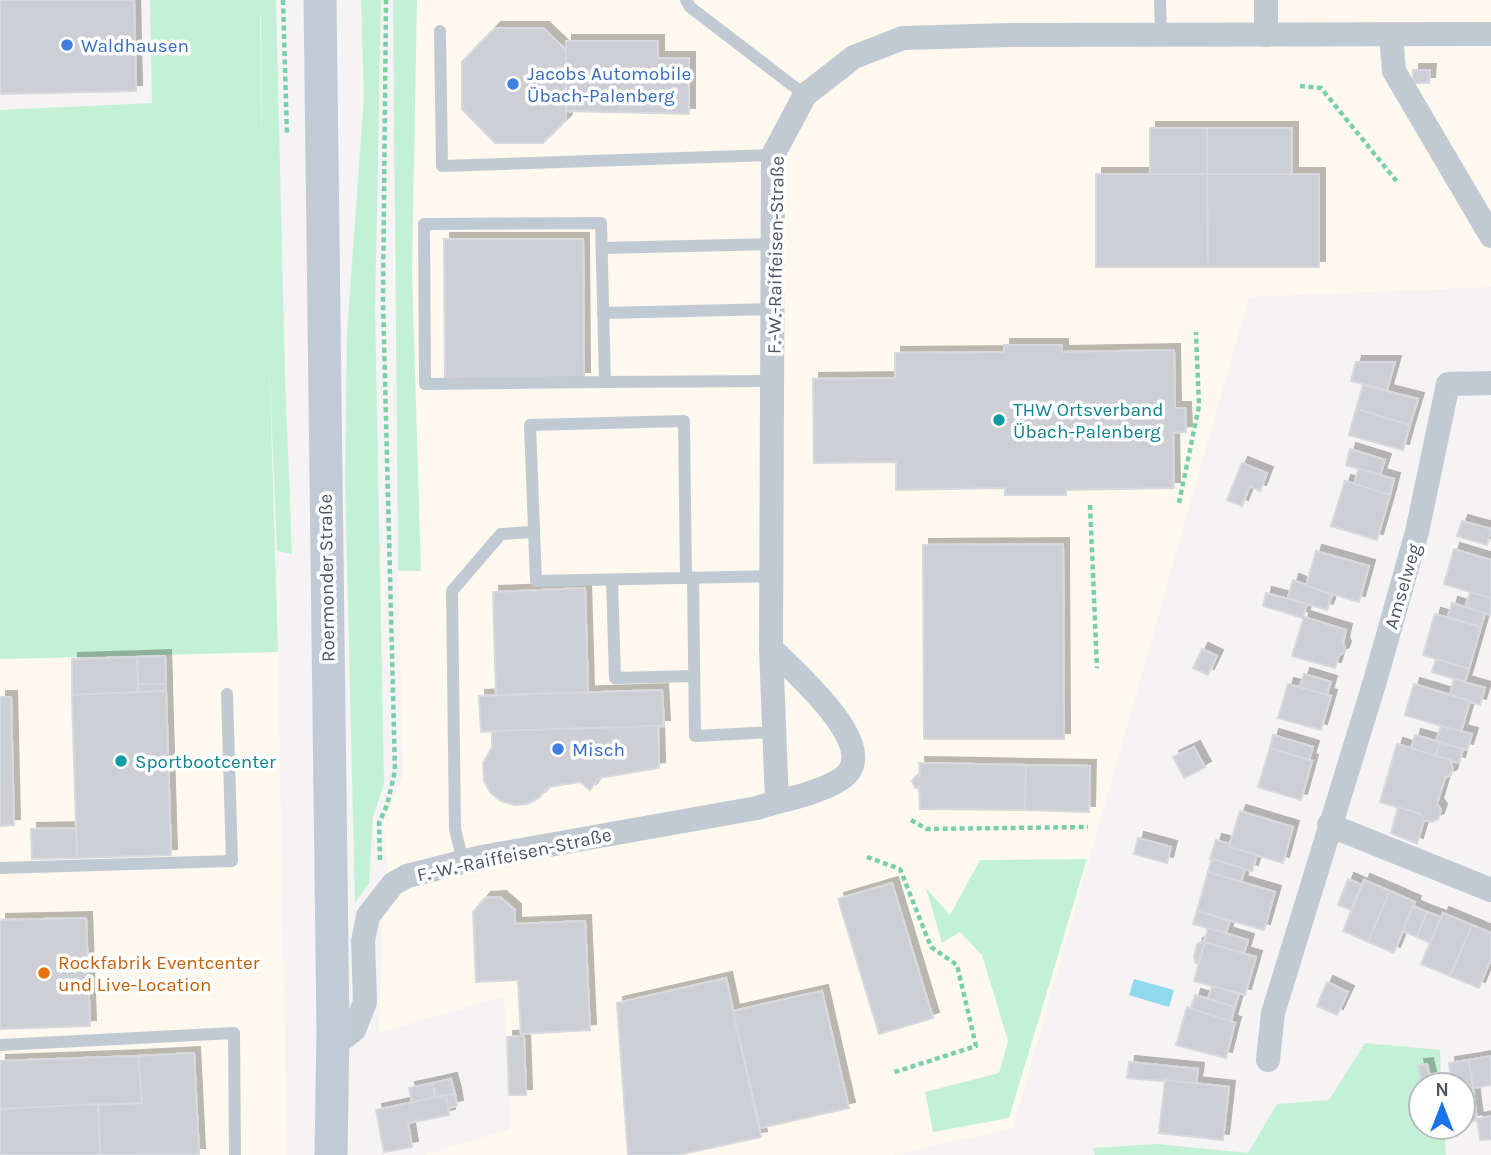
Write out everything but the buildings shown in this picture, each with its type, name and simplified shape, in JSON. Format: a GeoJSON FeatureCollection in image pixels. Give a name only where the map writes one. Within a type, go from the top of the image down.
{"type":"FeatureCollection","features":[{"type":"Feature","properties":{"kind":"main road","name":"Roermonder Straße"},"geometry":{"type":"LineString","coordinates":[[320,0],[333,1046],[331,1155]]}},
{"type":"Feature","properties":{"kind":"street"},"geometry":{"type":"LineString","coordinates":[[1266,0],[1266,35]]}},
{"type":"Feature","properties":{"kind":"street","name":"F.-W.-Raiffeisen-Straße"},"geometry":{"type":"LineString","coordinates":[[777,802],[771,648],[773,155],[805,95],[854,57],[903,38],[961,35],[1491,34]]}},
{"type":"Feature","properties":{"kind":"street"},"geometry":{"type":"LineString","coordinates":[[1391,35],[1394,71],[1491,236]]}},
{"type":"Feature","properties":{"kind":"street","name":"Amselweg"},"geometry":{"type":"LineString","coordinates":[[1268,1060],[1273,1013],[1372,690],[1417,532],[1448,384],[1491,383]]}},
{"type":"Feature","properties":{"kind":"street","name":"F.-W.-Raiffeisen-Straße"},"geometry":{"type":"LineString","coordinates":[[333,1046],[354,1030],[365,1002],[363,941],[368,916],[393,884],[407,876],[463,862],[777,802],[824,788],[849,772],[854,760],[853,744],[840,720],[771,648]]}},
{"type":"Feature","properties":{"kind":"street"},"geometry":{"type":"LineString","coordinates":[[1329,825],[1491,890]]}},
{"type":"Feature","properties":{"kind":"lane"},"geometry":{"type":"LineString","coordinates":[[686,0],[690,7],[805,95]]}},
{"type":"Feature","properties":{"kind":"lane"},"geometry":{"type":"LineString","coordinates":[[1160,0],[1161,35]]}},
{"type":"Feature","properties":{"kind":"lane"},"geometry":{"type":"LineString","coordinates":[[440,31],[442,166],[773,155]]}},
{"type":"Feature","properties":{"kind":"lane"},"geometry":{"type":"LineString","coordinates":[[605,382],[601,223],[424,224],[425,384],[772,382]]}},
{"type":"Feature","properties":{"kind":"lane"},"geometry":{"type":"LineString","coordinates":[[602,248],[773,244]]}},
{"type":"Feature","properties":{"kind":"lane"},"geometry":{"type":"LineString","coordinates":[[603,313],[772,309]]}},
{"type":"Feature","properties":{"kind":"lane"},"geometry":{"type":"LineString","coordinates":[[771,576],[690,578],[612,581],[536,581],[530,425],[684,421],[690,578],[694,676],[695,736],[774,732]]}},
{"type":"Feature","properties":{"kind":"lane"},"geometry":{"type":"LineString","coordinates":[[463,862],[455,829],[452,590],[501,534],[534,532]]}},
{"type":"Feature","properties":{"kind":"lane"},"geometry":{"type":"LineString","coordinates":[[612,581],[615,678],[694,676]]}},
{"type":"Feature","properties":{"kind":"lane"},"geometry":{"type":"LineString","coordinates":[[0,868],[232,861],[226,694]]}},
{"type":"Feature","properties":{"kind":"lane"},"geometry":{"type":"LineString","coordinates":[[0,1045],[234,1033],[235,1155]]}},
{"type":"Feature","properties":{"kind":"path"},"geometry":{"type":"LineString","coordinates":[[386,0],[383,301],[395,771],[387,805],[379,823],[380,867],[393,884]]}},
{"type":"Feature","properties":{"kind":"path"},"geometry":{"type":"LineString","coordinates":[[1300,86],[1321,89],[1398,183]]}},
{"type":"Feature","properties":{"kind":"path"},"geometry":{"type":"LineString","coordinates":[[1179,503],[1199,406],[1196,331]]}},
{"type":"Feature","properties":{"kind":"path"},"geometry":{"type":"LineString","coordinates":[[1090,505],[1097,668]]}},
{"type":"Feature","properties":{"kind":"path"},"geometry":{"type":"LineString","coordinates":[[911,820],[927,829],[1088,827]]}},
{"type":"Feature","properties":{"kind":"path"},"geometry":{"type":"LineString","coordinates":[[867,857],[900,869],[931,947],[957,965],[976,1046],[892,1073]]}},
{"type":"Feature","properties":{"kind":"shaded area"},"geometry":{"type":"Polygon","coordinates":[[[397,0],[1491,0],[1491,287],[1249,297],[1013,1128],[893,1155],[423,1155],[510,1129],[504,996],[379,1033],[382,922],[387,867],[384,820],[403,775],[394,249],[397,0]]]}},
{"type":"Feature","properties":{"kind":"shaded area"},"geometry":{"type":"Polygon","coordinates":[[[278,652],[287,1155],[0,1155],[0,659],[278,652]]]}},
{"type":"Feature","properties":{"kind":"green space"},"geometry":{"type":"Polygon","coordinates":[[[150,0],[276,0],[292,554],[277,551],[269,357],[278,652],[0,659],[0,110],[152,103],[150,0]],[[260,17],[262,156],[261,17],[260,17]]]}},
{"type":"Feature","properties":{"kind":"green space"},"geometry":{"type":"Polygon","coordinates":[[[361,0],[381,0],[375,309],[384,784],[373,817],[369,884],[355,903],[345,478],[347,333],[364,97],[361,0]]]}},
{"type":"Feature","properties":{"kind":"green space"},"geometry":{"type":"Polygon","coordinates":[[[393,0],[417,0],[412,271],[421,571],[398,571],[393,0]]]}},
{"type":"Feature","properties":{"kind":"green space"},"geometry":{"type":"Polygon","coordinates":[[[1087,859],[1009,1118],[933,1132],[925,1092],[999,1073],[1008,1041],[982,955],[960,932],[942,943],[926,888],[950,915],[980,860],[1087,859]]]}},
{"type":"Feature","properties":{"kind":"green space"},"geometry":{"type":"Polygon","coordinates":[[[1365,1043],[1440,1050],[1441,1071],[1407,1071],[1407,1141],[1445,1141],[1446,1155],[1095,1155],[1093,1148],[1157,1144],[1248,1153],[1277,1104],[1329,1100],[1365,1043]]]}},
{"type":"Feature","properties":{"kind":"water"},"geometry":{"type":"Polygon","coordinates":[[[1134,979],[1174,990],[1169,1007],[1129,995],[1134,979]]]}},
{"type":"Feature","properties":{"kind":"place","name":"Waldhausen"},"geometry":{"type":"Point","coordinates":[67,45]}},
{"type":"Feature","properties":{"kind":"place","name":"Jacobs Automobile Übach-Palenberg"},"geometry":{"type":"Point","coordinates":[513,84]}},
{"type":"Feature","properties":{"kind":"place","name":"THW Ortsverband Übach-Palenberg"},"geometry":{"type":"Point","coordinates":[999,420]}},
{"type":"Feature","properties":{"kind":"place","name":"Misch"},"geometry":{"type":"Point","coordinates":[558,749]}},
{"type":"Feature","properties":{"kind":"place","name":"Sportbootcenter"},"geometry":{"type":"Point","coordinates":[121,761]}},
{"type":"Feature","properties":{"kind":"place","name":"Rockfabrik Eventcenter und Live-Location"},"geometry":{"type":"Point","coordinates":[44,973]}}]}
